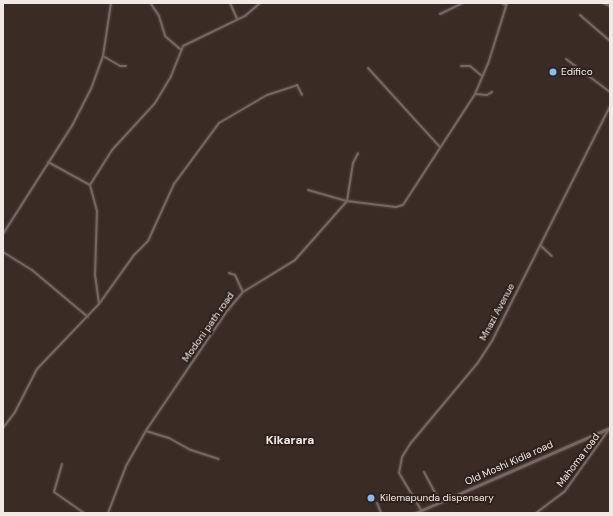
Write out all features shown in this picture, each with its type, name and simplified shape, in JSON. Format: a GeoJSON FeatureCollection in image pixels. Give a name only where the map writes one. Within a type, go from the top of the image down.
{"type":"FeatureCollection","features":[{"type":"Feature","properties":{"kind":"street"},"geometry":{"type":"LineString","coordinates":[[3,234],[91,89],[104,56],[111,3]]}},
{"type":"Feature","properties":{"kind":"street"},"geometry":{"type":"LineString","coordinates":[[230,3],[237,19]]}},
{"type":"Feature","properties":{"kind":"street"},"geometry":{"type":"LineString","coordinates":[[90,186],[112,150],[155,102],[171,76],[180,49],[211,30],[237,19],[260,3]]}},
{"type":"Feature","properties":{"kind":"street"},"geometry":{"type":"LineString","coordinates":[[440,14],[463,3]]}},
{"type":"Feature","properties":{"kind":"street"},"geometry":{"type":"LineString","coordinates":[[308,190],[347,201],[401,207],[475,94],[506,4],[502,3]]}},
{"type":"Feature","properties":{"kind":"street"},"geometry":{"type":"LineString","coordinates":[[603,3],[610,6]]}},
{"type":"Feature","properties":{"kind":"street"},"geometry":{"type":"LineString","coordinates":[[151,4],[159,16],[165,36],[180,49]]}},
{"type":"Feature","properties":{"kind":"street"},"geometry":{"type":"LineString","coordinates":[[580,15],[610,41]]}},
{"type":"Feature","properties":{"kind":"street"},"geometry":{"type":"LineString","coordinates":[[104,56],[120,66],[126,66]]}},
{"type":"Feature","properties":{"kind":"street"},"geometry":{"type":"LineString","coordinates":[[566,59],[610,92]]}},
{"type":"Feature","properties":{"kind":"street"},"geometry":{"type":"LineString","coordinates":[[461,66],[470,66],[482,76]]}},
{"type":"Feature","properties":{"kind":"street"},"geometry":{"type":"LineString","coordinates":[[368,68],[440,147]]}},
{"type":"Feature","properties":{"kind":"street"},"geometry":{"type":"LineString","coordinates":[[3,428],[15,412],[32,374],[88,317],[134,255],[151,237],[174,184],[220,123],[267,94],[297,85],[302,95]]}},
{"type":"Feature","properties":{"kind":"street"},"geometry":{"type":"LineString","coordinates":[[475,94],[487,95],[492,92]]}},
{"type":"Feature","properties":{"kind":"street","name":"Mnazi Avenue"},"geometry":{"type":"LineString","coordinates":[[421,510],[399,473],[402,457],[410,444],[477,364],[492,341],[610,106]]}},
{"type":"Feature","properties":{"kind":"street"},"geometry":{"type":"LineString","coordinates":[[347,201],[352,166],[358,153]]}},
{"type":"Feature","properties":{"kind":"street"},"geometry":{"type":"LineString","coordinates":[[48,162],[90,186],[97,211],[95,275],[99,304]]}},
{"type":"Feature","properties":{"kind":"street","name":"Modoni path road"},"geometry":{"type":"LineString","coordinates":[[108,513],[126,466],[146,431],[226,311],[243,292],[296,260],[347,201]]}},
{"type":"Feature","properties":{"kind":"street"},"geometry":{"type":"LineString","coordinates":[[540,245],[552,256]]}},
{"type":"Feature","properties":{"kind":"street"},"geometry":{"type":"LineString","coordinates":[[3,252],[32,270],[88,317]]}},
{"type":"Feature","properties":{"kind":"street"},"geometry":{"type":"LineString","coordinates":[[228,273],[235,275],[243,292]]}},
{"type":"Feature","properties":{"kind":"street","name":"Old Moshi Kidia road"},"geometry":{"type":"LineString","coordinates":[[415,513],[610,428]]}},
{"type":"Feature","properties":{"kind":"street","name":"Mahoma road"},"geometry":{"type":"LineString","coordinates":[[536,513],[565,491],[610,428]]}},
{"type":"Feature","properties":{"kind":"street"},"geometry":{"type":"LineString","coordinates":[[146,431],[169,438],[191,450],[219,459]]}},
{"type":"Feature","properties":{"kind":"street"},"geometry":{"type":"LineString","coordinates":[[62,464],[54,492],[84,513]]}},
{"type":"Feature","properties":{"kind":"street"},"geometry":{"type":"LineString","coordinates":[[424,472],[440,502]]}},
{"type":"Feature","properties":{"kind":"street"},"geometry":{"type":"LineString","coordinates":[[377,503],[381,513]]}},
{"type":"Feature","properties":{"kind":"place","name":"Edifico"},"geometry":{"type":"Point","coordinates":[553,72]}},
{"type":"Feature","properties":{"kind":"place","name":"Kilemapunda dispensary"},"geometry":{"type":"Point","coordinates":[371,498]}},
{"type":"Feature","properties":{"kind":"district","name":"Kikarara"},"geometry":{"type":"Point","coordinates":[290,441]}}]}
